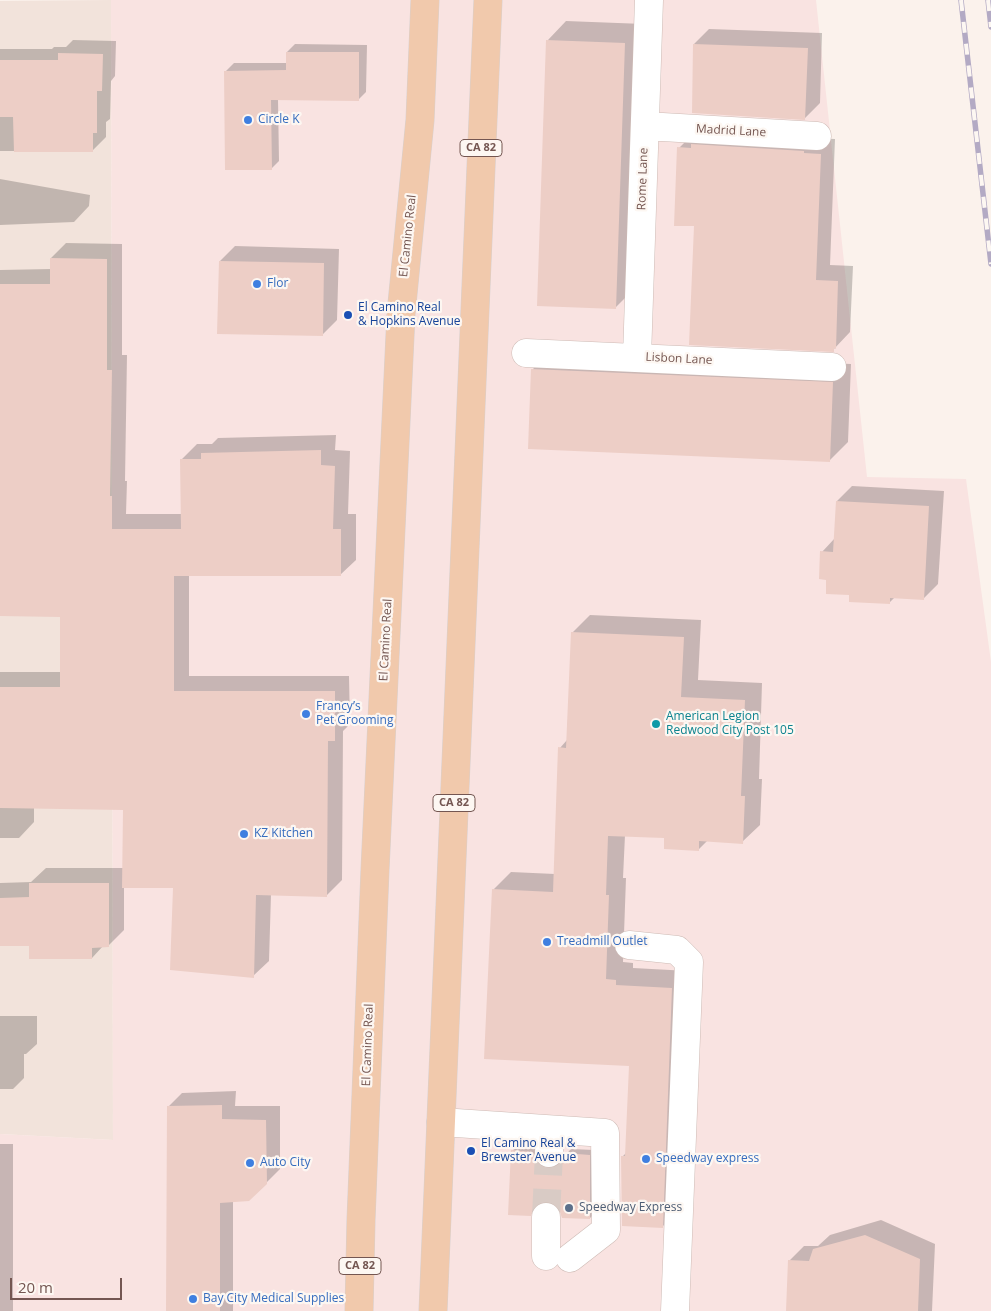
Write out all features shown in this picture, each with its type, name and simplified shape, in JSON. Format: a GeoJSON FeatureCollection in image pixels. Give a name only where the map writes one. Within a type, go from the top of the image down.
{"type":"FeatureCollection","features":[{"type":"Feature","properties":{"kind":"main road","name":"El Camino Real"},"geometry":{"type":"LineString","coordinates":[[359,1311],[374,899],[401,314],[420,120],[425,0]]}},
{"type":"Feature","properties":{"kind":"main road","name":"CA 82"},"geometry":{"type":"LineString","coordinates":[[433,1311],[488,0]]}},
{"type":"Feature","properties":{"kind":"street","name":"Rome Lane"},"geometry":{"type":"LineString","coordinates":[[637,357],[649,0]]}},
{"type":"Feature","properties":{"kind":"street","name":"Madrid Lane"},"geometry":{"type":"LineString","coordinates":[[645,126],[817,136]]}},
{"type":"Feature","properties":{"kind":"street","name":"Lisbon Lane"},"geometry":{"type":"LineString","coordinates":[[526,353],[832,366]]}},
{"type":"Feature","properties":{"kind":"street"},"geometry":{"type":"LineString","coordinates":[[629,945],[677,950],[689,962],[675,1311]]}},
{"type":"Feature","properties":{"kind":"street"},"geometry":{"type":"LineString","coordinates":[[441,1122],[550,1141],[605,1133],[606,1230],[558,1257],[546,1217]]}},
{"type":"Feature","properties":{"kind":"shaded area"},"geometry":{"type":"Polygon","coordinates":[[[111,0],[113,1140],[0,1134],[0,1],[111,0]]]}},
{"type":"Feature","properties":{"kind":"shaded area"},"geometry":{"type":"Polygon","coordinates":[[[111,0],[816,0],[867,477],[966,479],[991,662],[991,1311],[0,1311],[0,1134],[113,1140],[111,0]]]}},
{"type":"Feature","properties":{"kind":"building"},"geometry":{"type":"Polygon","coordinates":[[[546,40],[625,43],[616,309],[537,306],[546,40]]]}},
{"type":"Feature","properties":{"kind":"building"},"geometry":{"type":"Polygon","coordinates":[[[693,44],[808,48],[805,120],[692,113],[693,44]]]}},
{"type":"Feature","properties":{"kind":"building"},"geometry":{"type":"Polygon","coordinates":[[[286,52],[359,52],[359,101],[271,100],[272,170],[225,170],[224,71],[286,70],[286,52]]]}},
{"type":"Feature","properties":{"kind":"building"},"geometry":{"type":"Polygon","coordinates":[[[58,53],[103,54],[102,91],[97,91],[97,133],[93,133],[93,152],[14,152],[13,117],[0,117],[0,60],[58,60],[58,53]]]}},
{"type":"Feature","properties":{"kind":"building"},"geometry":{"type":"Polygon","coordinates":[[[691,144],[804,151],[804,153],[821,154],[816,280],[838,281],[836,349],[834,348],[834,352],[689,345],[694,226],[674,226],[677,147],[691,148],[691,144]]]}},
{"type":"Feature","properties":{"kind":"building"},"geometry":{"type":"Polygon","coordinates":[[[50,258],[107,259],[107,370],[112,370],[110,496],[112,496],[112,529],[181,529],[180,459],[201,459],[201,453],[321,450],[321,465],[335,466],[333,529],[341,529],[341,576],[174,576],[174,691],[335,691],[335,741],[328,741],[327,897],[256,895],[254,978],[170,970],[173,888],[122,888],[123,810],[0,808],[0,687],[60,687],[60,617],[0,616],[0,284],[50,284],[50,258]]]}},
{"type":"Feature","properties":{"kind":"building"},"geometry":{"type":"Polygon","coordinates":[[[219,261],[324,263],[323,336],[217,334],[219,261]]]}},
{"type":"Feature","properties":{"kind":"building"},"geometry":{"type":"Polygon","coordinates":[[[531,369],[833,382],[830,462],[528,449],[531,369]]]}},
{"type":"Feature","properties":{"kind":"building"},"geometry":{"type":"Polygon","coordinates":[[[836,501],[929,506],[924,600],[890,598],[890,604],[849,602],[849,595],[826,594],[826,580],[819,579],[820,551],[833,552],[836,501]]]}},
{"type":"Feature","properties":{"kind":"building"},"geometry":{"type":"Polygon","coordinates":[[[571,632],[684,637],[681,697],[745,700],[741,796],[745,796],[743,844],[699,841],[699,851],[664,849],[664,838],[608,836],[606,895],[609,895],[606,979],[616,980],[616,985],[672,988],[663,1228],[622,1226],[621,1156],[625,1156],[629,1066],[484,1059],[492,889],[553,892],[558,747],[566,748],[571,632]]]}},
{"type":"Feature","properties":{"kind":"building"},"geometry":{"type":"Polygon","coordinates":[[[29,883],[109,883],[109,947],[92,948],[92,959],[29,959],[29,946],[0,946],[0,898],[29,897],[29,883]]]}},
{"type":"Feature","properties":{"kind":"building"},"geometry":{"type":"Polygon","coordinates":[[[222,1105],[222,1119],[266,1120],[267,1184],[249,1201],[220,1203],[220,1311],[166,1311],[167,1106],[222,1105]]]}},
{"type":"Feature","properties":{"kind":"building"},"geometry":{"type":"Polygon","coordinates":[[[511,1150],[533,1152],[535,1161],[548,1169],[557,1167],[565,1153],[590,1155],[590,1219],[562,1218],[559,1209],[553,1203],[546,1201],[538,1204],[533,1209],[531,1216],[508,1215],[511,1150]]]}},
{"type":"Feature","properties":{"kind":"building"},"geometry":{"type":"Polygon","coordinates":[[[865,1235],[920,1259],[918,1311],[786,1311],[788,1260],[809,1261],[813,1249],[865,1235]]]}},
{"type":"Feature","properties":{"kind":"tunnel"},"geometry":{"type":"LineString","coordinates":[[546,1217],[549,1153]]}},
{"type":"Feature","properties":{"kind":"railway"},"geometry":{"type":"LineString","coordinates":[[961,0],[991,264]]}},
{"type":"Feature","properties":{"kind":"railway"},"geometry":{"type":"LineString","coordinates":[[988,0],[991,27]]}},
{"type":"Feature","properties":{"kind":"place","name":"Circle K"},"geometry":{"type":"Point","coordinates":[248,120]}},
{"type":"Feature","properties":{"kind":"place","name":"Flor"},"geometry":{"type":"Point","coordinates":[257,284]}},
{"type":"Feature","properties":{"kind":"place","name":"El Camino Real & Hopkins Avenue"},"geometry":{"type":"Point","coordinates":[348,315]}},
{"type":"Feature","properties":{"kind":"place","name":"Francy’s Pet Grooming"},"geometry":{"type":"Point","coordinates":[306,714]}},
{"type":"Feature","properties":{"kind":"place","name":"American Legion Redwood City Post 105"},"geometry":{"type":"Point","coordinates":[656,724]}},
{"type":"Feature","properties":{"kind":"place","name":"KZ Kitchen"},"geometry":{"type":"Point","coordinates":[244,834]}},
{"type":"Feature","properties":{"kind":"place","name":"Treadmill Outlet"},"geometry":{"type":"Point","coordinates":[547,942]}},
{"type":"Feature","properties":{"kind":"place","name":"El Camino Real & Brewster Avenue"},"geometry":{"type":"Point","coordinates":[471,1151]}},
{"type":"Feature","properties":{"kind":"place","name":"Speedway express"},"geometry":{"type":"Point","coordinates":[646,1159]}},
{"type":"Feature","properties":{"kind":"place","name":"Auto City"},"geometry":{"type":"Point","coordinates":[250,1163]}},
{"type":"Feature","properties":{"kind":"place","name":"Speedway Express"},"geometry":{"type":"Point","coordinates":[569,1208]}},
{"type":"Feature","properties":{"kind":"place","name":"Bay City Medical Supplies"},"geometry":{"type":"Point","coordinates":[193,1299]}}]}
